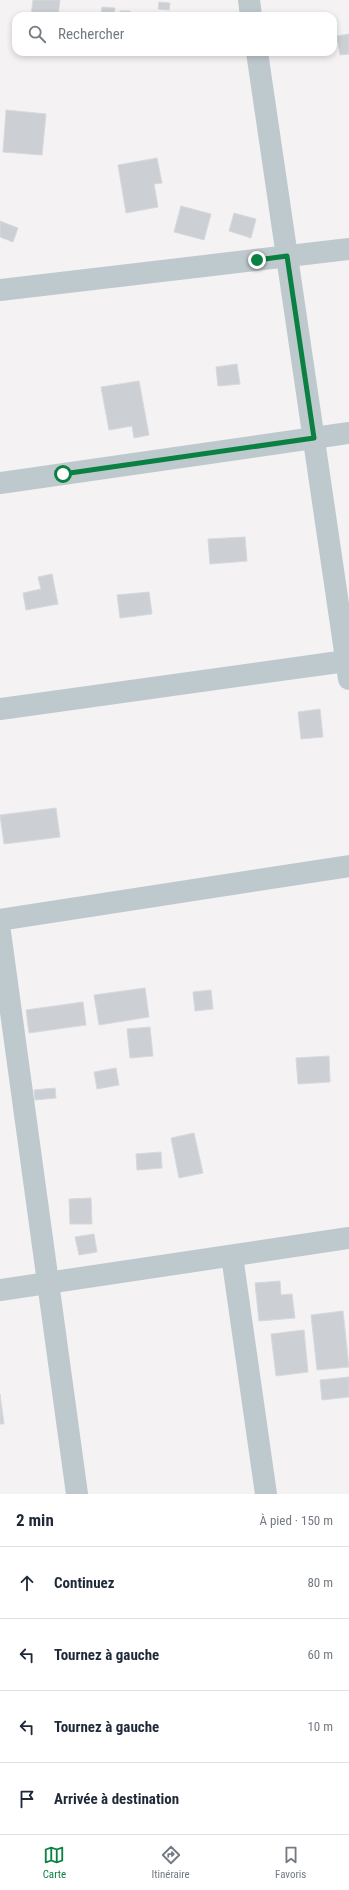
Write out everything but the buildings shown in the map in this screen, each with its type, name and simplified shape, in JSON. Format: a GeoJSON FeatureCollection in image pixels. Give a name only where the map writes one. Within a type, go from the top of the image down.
{"type":"FeatureCollection","features":[{"type":"Feature","properties":{"kind":"street"},"geometry":{"type":"LineString","coordinates":[[249,0],[251,12]]}},
{"type":"Feature","properties":{"kind":"street"},"geometry":{"type":"LineString","coordinates":[[0,709],[348,670],[345,619],[314,438],[258,56]]}},
{"type":"Feature","properties":{"kind":"street"},"geometry":{"type":"LineString","coordinates":[[0,290],[349,249]]}},
{"type":"Feature","properties":{"kind":"street"},"geometry":{"type":"LineString","coordinates":[[0,483],[349,433]]}},
{"type":"Feature","properties":{"kind":"street"},"geometry":{"type":"LineString","coordinates":[[0,920],[349,866]]}},
{"type":"Feature","properties":{"kind":"street"},"geometry":{"type":"LineString","coordinates":[[0,932],[77,1494]]}},
{"type":"Feature","properties":{"kind":"street"},"geometry":{"type":"LineString","coordinates":[[0,1290],[349,1238]]}},
{"type":"Feature","properties":{"kind":"street"},"geometry":{"type":"LineString","coordinates":[[232,1256],[266,1494]]}},
{"type":"Feature","properties":{"kind":"route"},"geometry":{"type":"LineString","coordinates":[[63,474],[314,438],[287,256],[257,260]]}}]}
